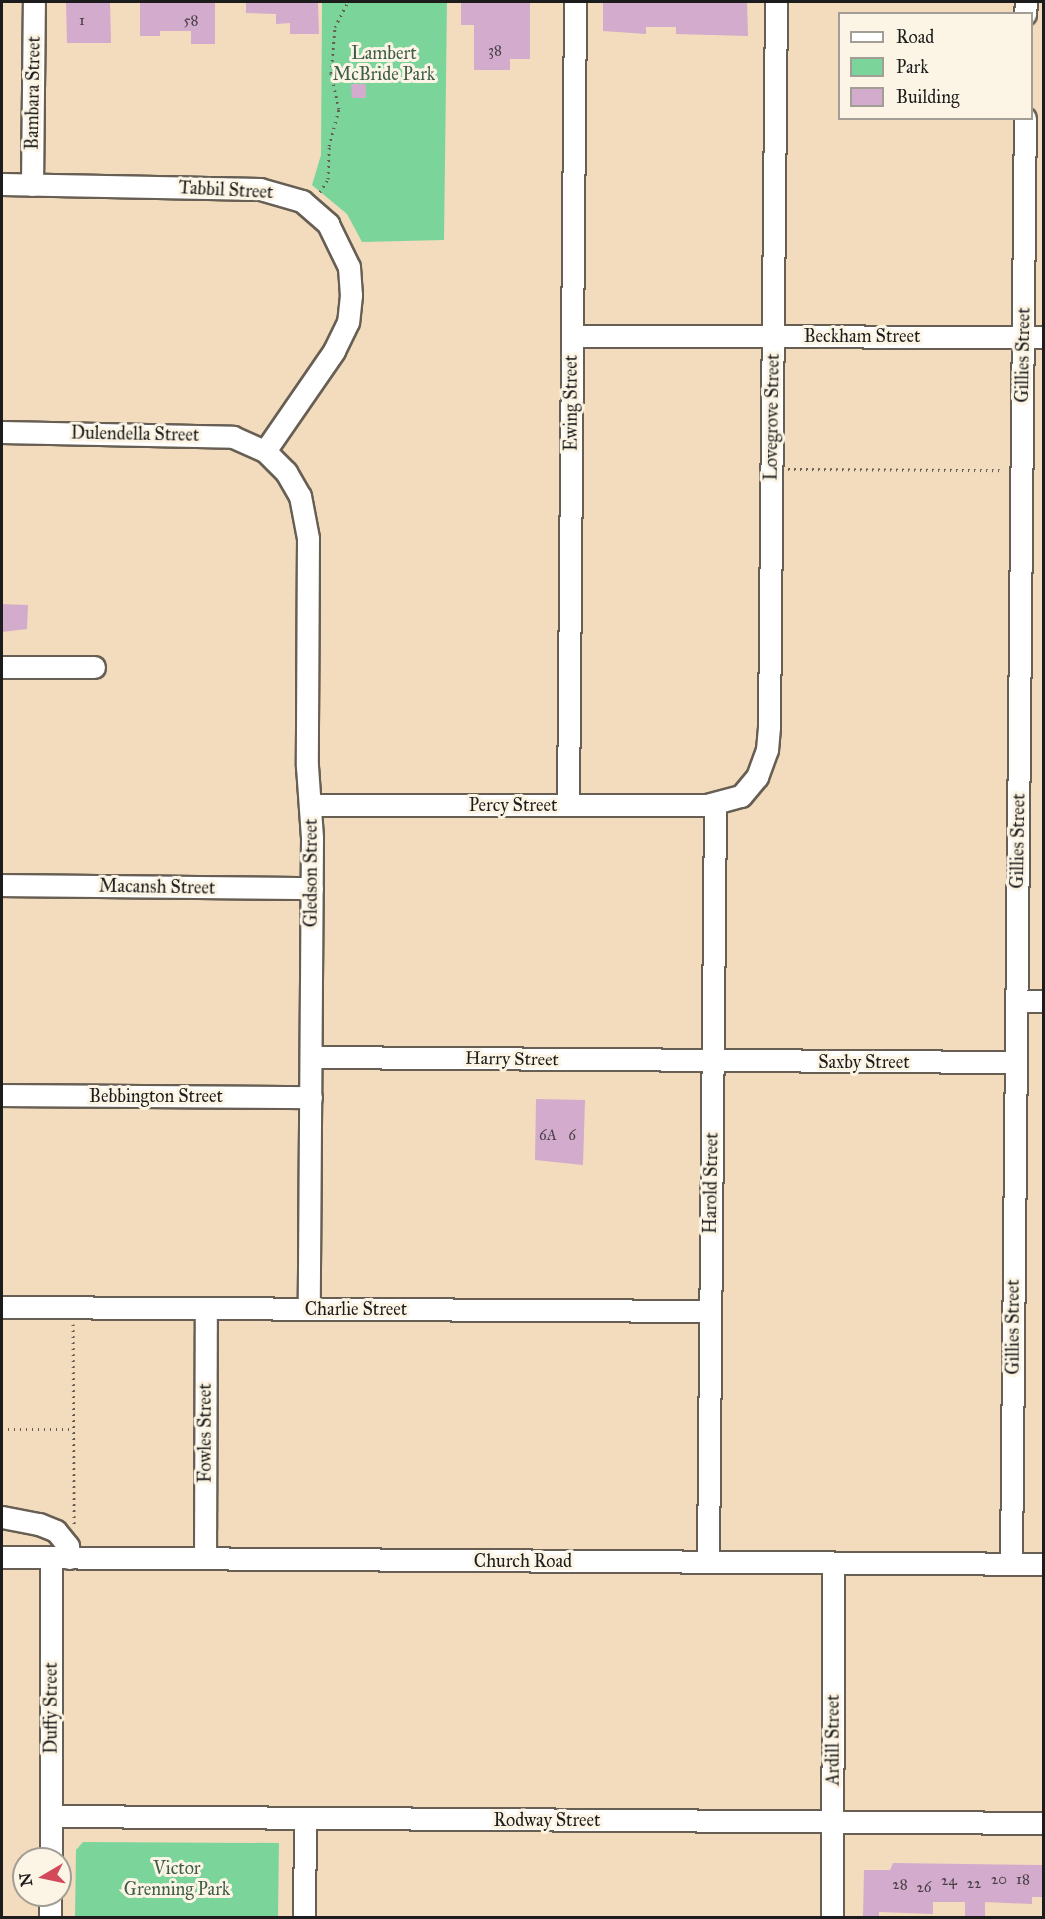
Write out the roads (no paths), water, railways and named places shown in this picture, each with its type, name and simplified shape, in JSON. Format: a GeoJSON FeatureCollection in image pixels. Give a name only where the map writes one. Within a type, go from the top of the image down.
{"type":"FeatureCollection","features":[{"type":"Feature","properties":{"kind":"street","name":"Bambara Street"},"geometry":{"type":"LineString","coordinates":[[32,185],[34,2]]}},
{"type":"Feature","properties":{"kind":"street","name":"Ewing Street"},"geometry":{"type":"LineString","coordinates":[[568,805],[575,2]]}},
{"type":"Feature","properties":{"kind":"street","name":"Lovegrove Street"},"geometry":{"type":"LineString","coordinates":[[715,805],[747,791],[757,777],[767,750],[776,2]]}},
{"type":"Feature","properties":{"kind":"street","name":"Gillies Street"},"geometry":{"type":"LineString","coordinates":[[1011,1564],[1022,471],[1033,337],[1024,120]]}},
{"type":"Feature","properties":{"kind":"street","name":"Tabbil Street"},"geometry":{"type":"LineString","coordinates":[[2,184],[260,189],[288,195],[310,208],[327,224],[344,252],[351,280],[350,309],[334,351],[265,451]]}},
{"type":"Feature","properties":{"kind":"street","name":"Beckham Street"},"geometry":{"type":"LineString","coordinates":[[572,336],[1033,337]]}},
{"type":"Feature","properties":{"kind":"street","name":"Dulendella Street"},"geometry":{"type":"LineString","coordinates":[[2,432],[219,435],[245,440],[265,451]]}},
{"type":"Feature","properties":{"kind":"street","name":"Gledson Street"},"geometry":{"type":"LineString","coordinates":[[265,451],[294,483],[307,524],[312,888],[309,1309]]}},
{"type":"Feature","properties":{"kind":"street"},"geometry":{"type":"LineString","coordinates":[[2,667],[94,667]]}},
{"type":"Feature","properties":{"kind":"street","name":"Percy Street"},"geometry":{"type":"LineString","coordinates":[[310,805],[715,805]]}},
{"type":"Feature","properties":{"kind":"street","name":"Harold Street"},"geometry":{"type":"LineString","coordinates":[[708,1562],[715,805]]}},
{"type":"Feature","properties":{"kind":"street","name":"Macansh Street"},"geometry":{"type":"LineString","coordinates":[[2,885],[312,888]]}},
{"type":"Feature","properties":{"kind":"street"},"geometry":{"type":"LineString","coordinates":[[1017,1001],[1044,1001]]}},
{"type":"Feature","properties":{"kind":"street","name":"Harry Street"},"geometry":{"type":"LineString","coordinates":[[311,1057],[712,1061]]}},
{"type":"Feature","properties":{"kind":"street","name":"Saxby Street"},"geometry":{"type":"LineString","coordinates":[[712,1061],[1016,1062]]}},
{"type":"Feature","properties":{"kind":"street","name":"Bebbington Street"},"geometry":{"type":"LineString","coordinates":[[2,1095],[310,1097]]}},
{"type":"Feature","properties":{"kind":"street","name":"Charlie Street"},"geometry":{"type":"LineString","coordinates":[[2,1307],[710,1311]]}},
{"type":"Feature","properties":{"kind":"street","name":"Fowles Street"},"geometry":{"type":"LineString","coordinates":[[205,1558],[206,1308]]}},
{"type":"Feature","properties":{"kind":"street"},"geometry":{"type":"LineString","coordinates":[[2,1517],[39,1524],[56,1532],[68,1546],[60,1558]]}},
{"type":"Feature","properties":{"kind":"street","name":"Church Road"},"geometry":{"type":"LineString","coordinates":[[2,1557],[1044,1564]]}},
{"type":"Feature","properties":{"kind":"street","name":"Duffy Street"},"geometry":{"type":"LineString","coordinates":[[51,1847],[60,1558]]}},
{"type":"Feature","properties":{"kind":"street","name":"Ardill Street"},"geometry":{"type":"LineString","coordinates":[[832,1917],[833,1563]]}},
{"type":"Feature","properties":{"kind":"street","name":"Rodway Street"},"geometry":{"type":"LineString","coordinates":[[51,1816],[1044,1822]]}},
{"type":"Feature","properties":{"kind":"street"},"geometry":{"type":"LineString","coordinates":[[304,1917],[305,1819]]}},
{"type":"Feature","properties":{"kind":"park label","name":"Lambert McBride Park"},"geometry":{"type":"Point","coordinates":[384,64]}},
{"type":"Feature","properties":{"kind":"park label","name":"Victor Grenning Park"},"geometry":{"type":"Point","coordinates":[177,1879]}}]}
